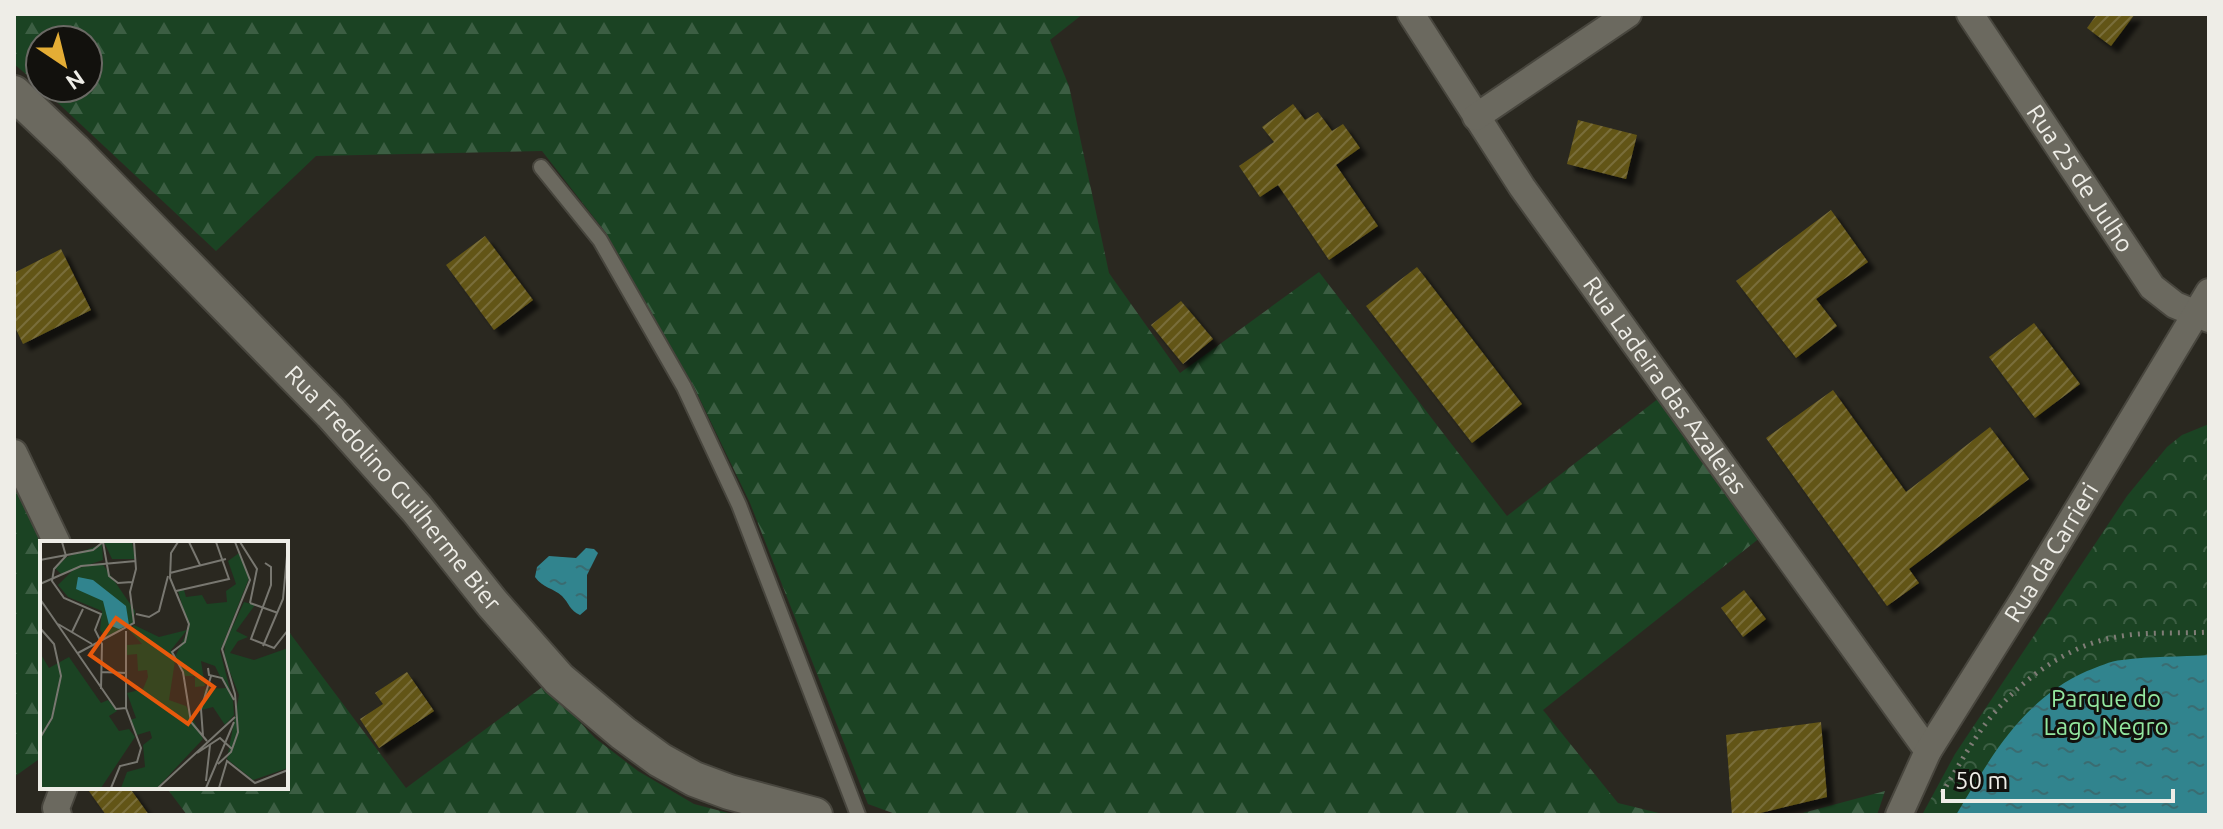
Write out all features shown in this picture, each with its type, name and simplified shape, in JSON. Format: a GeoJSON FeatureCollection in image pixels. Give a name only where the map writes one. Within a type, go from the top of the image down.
{"type":"FeatureCollection","features":[{"type":"Feature","properties":{"kind":"street","name":"Rua Ladeira das Azaleias"},"geometry":{"type":"LineString","coordinates":[[1411,14],[1522,187],[1928,751]]}},
{"type":"Feature","properties":{"kind":"street"},"geometry":{"type":"LineString","coordinates":[[1476,117],[1628,14]]}},
{"type":"Feature","properties":{"kind":"street","name":"Rua 25 de Julho"},"geometry":{"type":"LineString","coordinates":[[1970,14],[2152,287],[2175,305],[2204,308]]}},
{"type":"Feature","properties":{"kind":"street","name":"Rua Fredolino Guilherme Bier"},"geometry":{"type":"LineString","coordinates":[[14,93],[74,150],[331,413],[417,509],[492,603],[559,679],[623,733],[660,760],[694,779],[729,792],[815,815]]}},
{"type":"Feature","properties":{"kind":"street","name":"Rua da Carrieri"},"geometry":{"type":"LineString","coordinates":[[1899,815],[1928,751],[2204,308]]}},
{"type":"Feature","properties":{"kind":"street"},"geometry":{"type":"LineString","coordinates":[[14,453],[56,541]]}},
{"type":"Feature","properties":{"kind":"street"},"geometry":{"type":"LineString","coordinates":[[58,815],[56,808],[63,789]]}},
{"type":"Feature","properties":{"kind":"lane"},"geometry":{"type":"LineString","coordinates":[[541,167],[600,240],[684,387],[739,505],[858,815]]}},
{"type":"Feature","properties":{"kind":"path"},"geometry":{"type":"LineString","coordinates":[[1940,797],[2000,706],[2045,668],[2067,655],[2116,637],[2209,632]]}},
{"type":"Feature","properties":{"kind":"green space"},"geometry":{"type":"Polygon","coordinates":[[[14,14],[1083,14],[1050,40],[1069,86],[1109,273],[1180,373],[1319,272],[1507,516],[1659,398],[1761,537],[1543,710],[1618,803],[1667,815],[898,815],[868,804],[750,503],[693,385],[606,233],[542,151],[316,156],[216,251],[59,104],[104,104],[104,24],[24,24],[24,72],[14,64],[14,14]]]}},
{"type":"Feature","properties":{"kind":"green space","name":"Parque do Lago Negro"},"geometry":{"type":"Polygon","coordinates":[[[2209,424],[2209,815],[1922,815],[1955,754],[2127,496],[2167,447],[2182,435],[2209,424]]]}},
{"type":"Feature","properties":{"kind":"green space"},"geometry":{"type":"Polygon","coordinates":[[[14,476],[45,541],[40,541],[40,758],[14,777],[14,476]]]}},
{"type":"Feature","properties":{"kind":"green space"},"geometry":{"type":"Polygon","coordinates":[[[288,631],[406,788],[545,685],[595,738],[638,771],[694,804],[736,815],[187,815],[168,789],[288,789],[288,631]]]}},
{"type":"Feature","properties":{"kind":"green space"},"geometry":{"type":"Polygon","coordinates":[[[1885,791],[1877,815],[1795,815],[1885,791]]]}},
{"type":"Feature","properties":{"kind":"water"},"geometry":{"type":"Polygon","coordinates":[[[586,548],[598,553],[587,575],[587,609],[580,615],[562,596],[535,577],[537,567],[549,556],[576,558],[586,548]]]}},
{"type":"Feature","properties":{"kind":"water"},"geometry":{"type":"Polygon","coordinates":[[[2209,655],[2209,815],[1956,815],[2010,732],[2026,714],[2064,683],[2104,664],[2118,661],[2209,655]]]}},
{"type":"Feature","properties":{"kind":"building"},"geometry":{"type":"Polygon","coordinates":[[[2097,14],[2135,14],[2111,46],[2087,28],[2097,14]]]}},
{"type":"Feature","properties":{"kind":"building"},"geometry":{"type":"Polygon","coordinates":[[[1293,104],[1305,120],[1318,112],[1332,131],[1343,124],[1360,148],[1336,165],[1378,226],[1329,260],[1278,185],[1260,197],[1239,166],[1274,142],[1262,127],[1293,104]]]}},
{"type":"Feature","properties":{"kind":"building"},"geometry":{"type":"Polygon","coordinates":[[[1578,120],[1637,135],[1626,179],[1567,164],[1578,120]]]}},
{"type":"Feature","properties":{"kind":"building"},"geometry":{"type":"Polygon","coordinates":[[[1831,210],[1868,262],[1816,299],[1837,326],[1796,358],[1736,281],[1831,210]]]}},
{"type":"Feature","properties":{"kind":"building"},"geometry":{"type":"Polygon","coordinates":[[[485,236],[533,300],[494,330],[446,265],[485,236]]]}},
{"type":"Feature","properties":{"kind":"building"},"geometry":{"type":"Polygon","coordinates":[[[61,249],[91,310],[23,344],[14,325],[14,273],[61,249]]]}},
{"type":"Feature","properties":{"kind":"building"},"geometry":{"type":"Polygon","coordinates":[[[1417,267],[1522,404],[1472,443],[1366,306],[1417,267]]]}},
{"type":"Feature","properties":{"kind":"building"},"geometry":{"type":"Polygon","coordinates":[[[1181,301],[1213,339],[1183,364],[1151,325],[1181,301]]]}},
{"type":"Feature","properties":{"kind":"building"},"geometry":{"type":"Polygon","coordinates":[[[2034,323],[2080,384],[2035,418],[1989,357],[2034,323]]]}},
{"type":"Feature","properties":{"kind":"building"},"geometry":{"type":"Polygon","coordinates":[[[1833,390],[1906,492],[1990,427],[2029,479],[1909,569],[1919,583],[1887,606],[1766,438],[1833,390]]]}},
{"type":"Feature","properties":{"kind":"building"},"geometry":{"type":"Polygon","coordinates":[[[1744,590],[1766,619],[1743,637],[1721,608],[1744,590]]]}},
{"type":"Feature","properties":{"kind":"building"},"geometry":{"type":"Polygon","coordinates":[[[407,672],[434,711],[379,748],[360,719],[383,704],[375,693],[407,672]]]}},
{"type":"Feature","properties":{"kind":"building"},"geometry":{"type":"Polygon","coordinates":[[[1821,722],[1827,797],[1752,815],[1732,815],[1726,735],[1821,722]]]}},
{"type":"Feature","properties":{"kind":"building"},"geometry":{"type":"Polygon","coordinates":[[[87,789],[130,789],[149,815],[106,815],[87,789]]]}}]}
